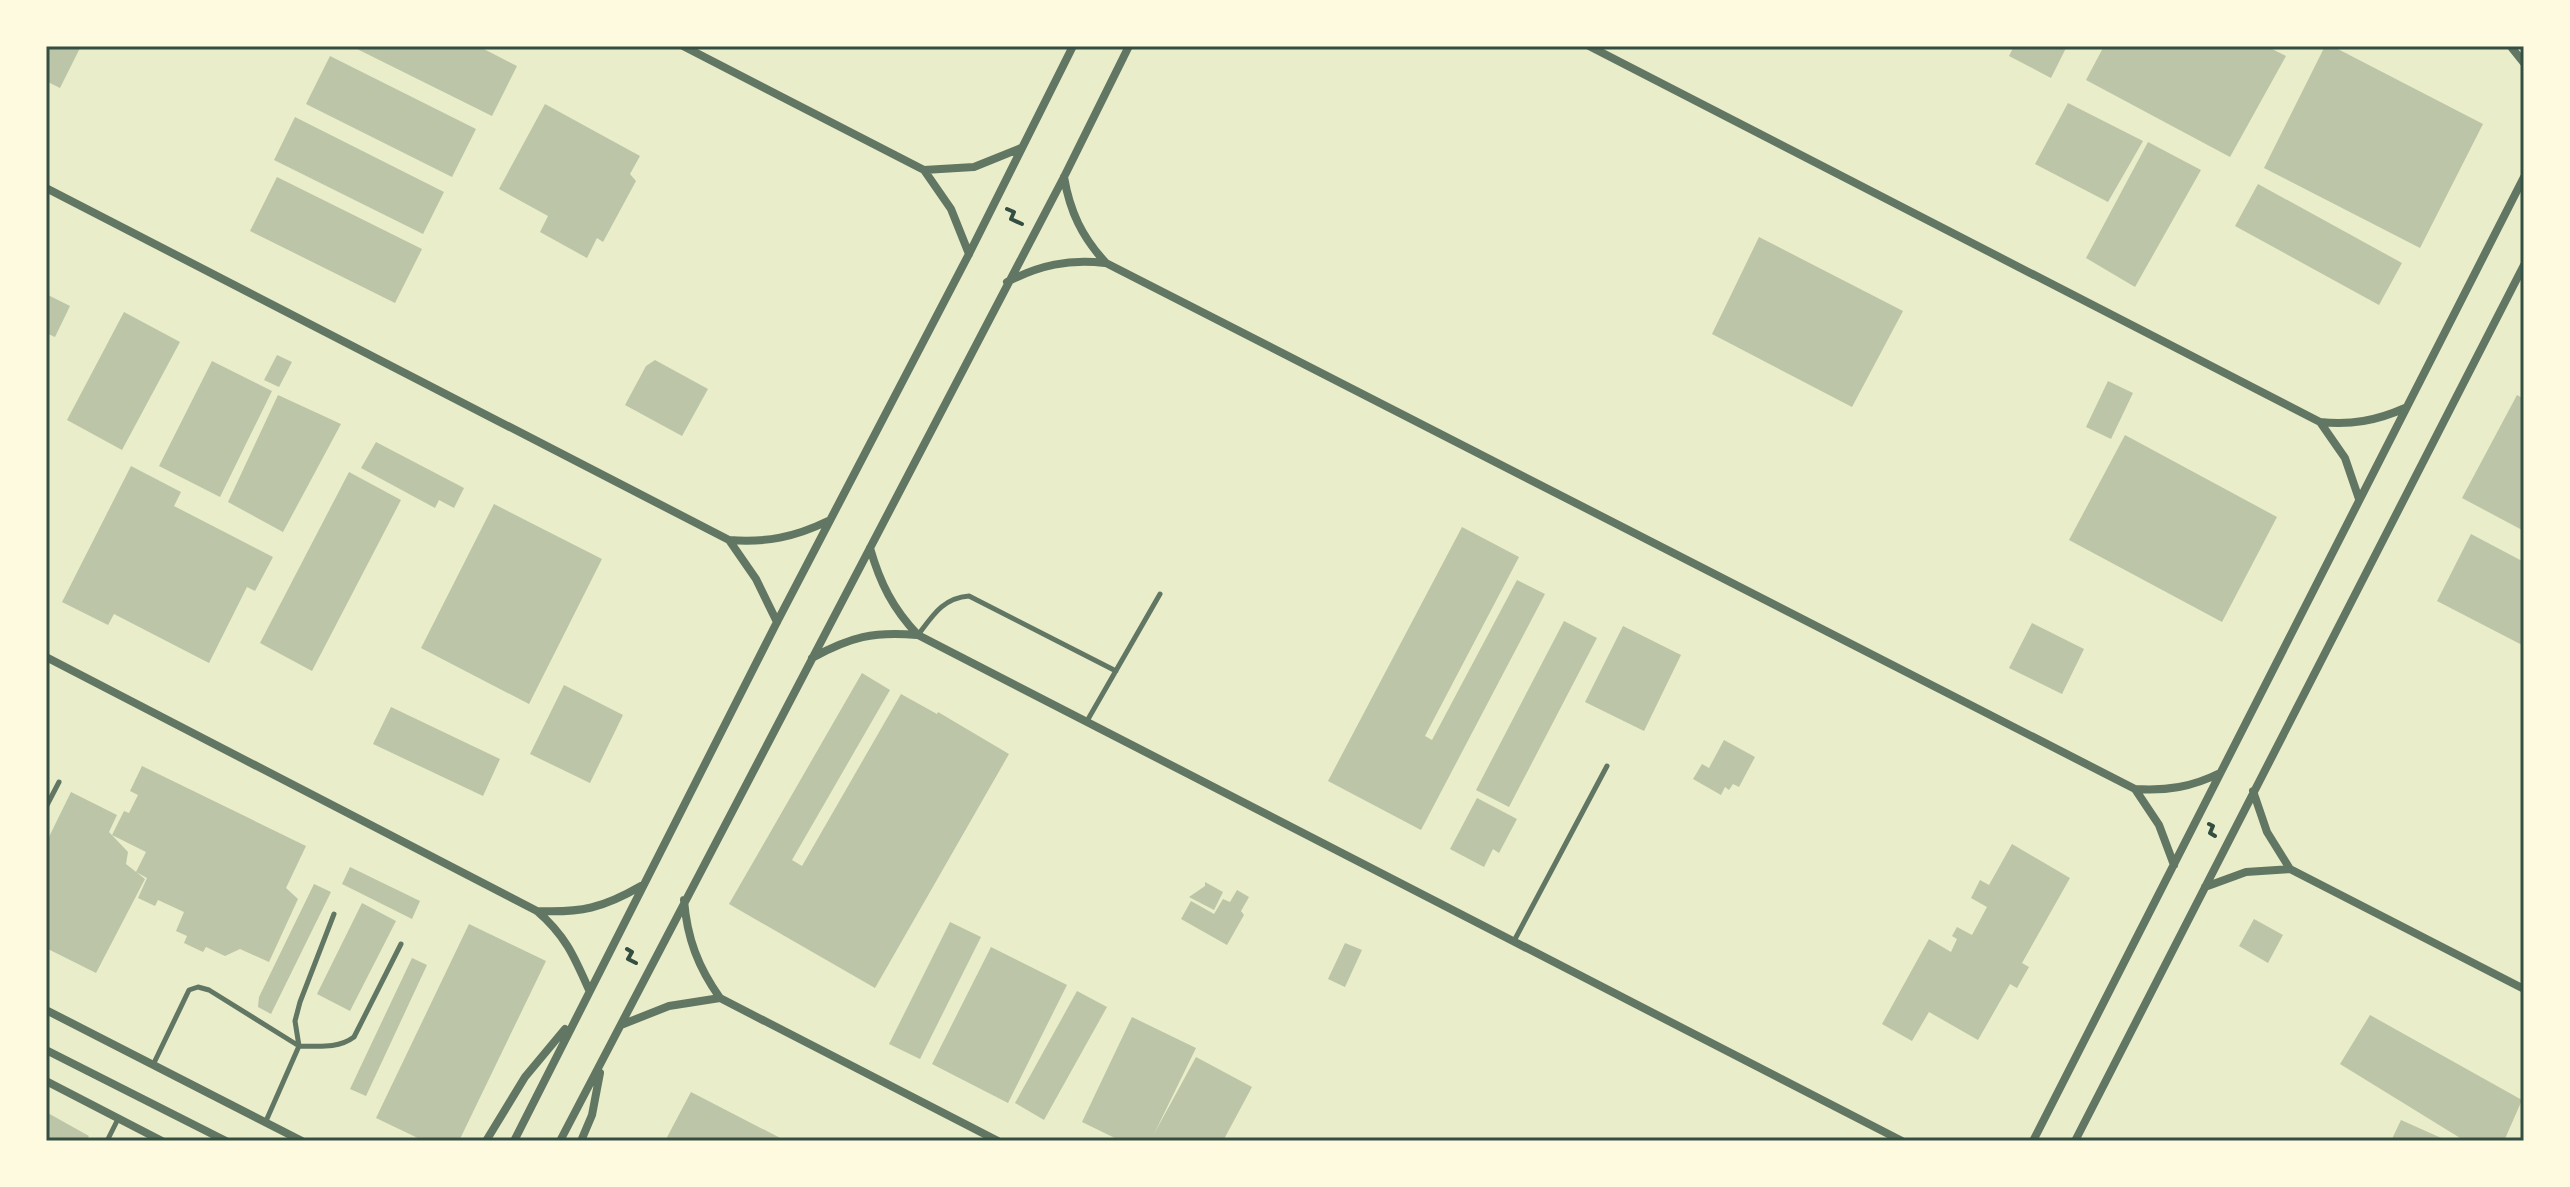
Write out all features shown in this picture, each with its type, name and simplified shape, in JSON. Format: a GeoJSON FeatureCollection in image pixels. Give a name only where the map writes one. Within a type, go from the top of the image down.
{"type":"FeatureCollection","features":[{"type":"Feature","properties":{"kind":"street"},"geometry":{"type":"LineString","coordinates":[[683,46],[924,170],[974,167],[1021,148]]}},
{"type":"Feature","properties":{"kind":"street"},"geometry":{"type":"LineString","coordinates":[[514,1141],[573,1019],[969,254],[1073,46]]}},
{"type":"Feature","properties":{"kind":"street"},"geometry":{"type":"LineString","coordinates":[[560,1141],[1064,177],[1129,46]]}},
{"type":"Feature","properties":{"kind":"street"},"geometry":{"type":"LineString","coordinates":[[1589,46],[2320,422],[2364,422],[2405,408]]}},
{"type":"Feature","properties":{"kind":"street"},"geometry":{"type":"LineString","coordinates":[[2509,47],[2524,50]]}},
{"type":"Feature","properties":{"kind":"street"},"geometry":{"type":"LineString","coordinates":[[2509,47],[2524,63]]}},
{"type":"Feature","properties":{"kind":"street"},"geometry":{"type":"LineString","coordinates":[[924,170],[951,209],[969,254]]}},
{"type":"Feature","properties":{"kind":"street"},"geometry":{"type":"LineString","coordinates":[[1064,177],[1076,224],[1089,245],[1106,263],[2135,789],[2179,789],[2220,773]]}},
{"type":"Feature","properties":{"kind":"street"},"geometry":{"type":"LineString","coordinates":[[2033,1141],[2524,177]]}},
{"type":"Feature","properties":{"kind":"street"},"geometry":{"type":"LineString","coordinates":[[46,188],[729,540],[755,542],[781,539],[829,521]]}},
{"type":"Feature","properties":{"kind":"street"},"geometry":{"type":"LineString","coordinates":[[1006,283],[1054,263],[1106,263]]}},
{"type":"Feature","properties":{"kind":"street"},"geometry":{"type":"LineString","coordinates":[[2075,1141],[2524,265]]}},
{"type":"Feature","properties":{"kind":"street"},"geometry":{"type":"LineString","coordinates":[[2320,422],[2345,458],[2359,499]]}},
{"type":"Feature","properties":{"kind":"street"},"geometry":{"type":"LineString","coordinates":[[729,540],[756,579],[777,622]]}},
{"type":"Feature","properties":{"kind":"street"},"geometry":{"type":"LineString","coordinates":[[870,548],[888,598],[901,618],[918,635],[1902,1141]]}},
{"type":"Feature","properties":{"kind":"street"},"geometry":{"type":"LineString","coordinates":[[810,659],[839,643],[865,635],[892,632],[918,635]]}},
{"type":"Feature","properties":{"kind":"street"},"geometry":{"type":"LineString","coordinates":[[46,657],[537,911],[567,942],[589,990]]}},
{"type":"Feature","properties":{"kind":"street"},"geometry":{"type":"LineString","coordinates":[[2135,789],[2159,825],[2174,865]]}},
{"type":"Feature","properties":{"kind":"street"},"geometry":{"type":"LineString","coordinates":[[2253,791],[2267,832],[2290,869],[2524,989]]}},
{"type":"Feature","properties":{"kind":"street"},"geometry":{"type":"LineString","coordinates":[[2205,887],[2246,872],[2290,869]]}},
{"type":"Feature","properties":{"kind":"street"},"geometry":{"type":"LineString","coordinates":[[537,911],[588,910],[610,903],[642,886]]}},
{"type":"Feature","properties":{"kind":"street"},"geometry":{"type":"LineString","coordinates":[[684,899],[686,926],[693,952],[720,998],[998,1141]]}},
{"type":"Feature","properties":{"kind":"street"},"geometry":{"type":"LineString","coordinates":[[620,1025],[669,1006],[720,998]]}},
{"type":"Feature","properties":{"kind":"street"},"geometry":{"type":"LineString","coordinates":[[46,1010],[302,1141]]}},
{"type":"Feature","properties":{"kind":"street"},"geometry":{"type":"LineString","coordinates":[[486,1141],[525,1077],[573,1019]]}},
{"type":"Feature","properties":{"kind":"street"},"geometry":{"type":"LineString","coordinates":[[46,1050],[226,1141]]}},
{"type":"Feature","properties":{"kind":"street"},"geometry":{"type":"LineString","coordinates":[[581,1141],[592,1115],[602,1061]]}},
{"type":"Feature","properties":{"kind":"street"},"geometry":{"type":"LineString","coordinates":[[46,1081],[162,1141]]}},
{"type":"Feature","properties":{"kind":"lane"},"geometry":{"type":"LineString","coordinates":[[1087,721],[1160,594]]}},
{"type":"Feature","properties":{"kind":"lane"},"geometry":{"type":"LineString","coordinates":[[918,635],[940,606],[953,597],[969,596],[1116,671]]}},
{"type":"Feature","properties":{"kind":"lane"},"geometry":{"type":"LineString","coordinates":[[1514,941],[1607,766]]}},
{"type":"Feature","properties":{"kind":"lane"},"geometry":{"type":"LineString","coordinates":[[46,807],[59,782]]}},
{"type":"Feature","properties":{"kind":"lane"},"geometry":{"type":"LineString","coordinates":[[265,1122],[299,1046],[295,1021],[300,1002],[334,914]]}},
{"type":"Feature","properties":{"kind":"lane"},"geometry":{"type":"LineString","coordinates":[[153,1065],[189,990],[198,987],[209,990],[299,1046],[345,1044],[354,1037],[401,944]]}},
{"type":"Feature","properties":{"kind":"lane"},"geometry":{"type":"LineString","coordinates":[[107,1141],[119,1118]]}},
{"type":"Feature","properties":{"kind":"path"},"geometry":{"type":"LineString","coordinates":[[994,202],[1014,212],[1011,219],[1034,230]]}},
{"type":"Feature","properties":{"kind":"path"},"geometry":{"type":"LineString","coordinates":[[2198,818],[2213,826],[2210,833],[2228,843]]}},
{"type":"Feature","properties":{"kind":"path"},"geometry":{"type":"LineString","coordinates":[[614,943],[632,952],[628,959],[649,970]]}},
{"type":"Feature","properties":{"kind":"building"},"geometry":{"type":"Polygon","coordinates":[[[46,46],[81,46],[60,88],[46,81],[46,46]]]}},
{"type":"Feature","properties":{"kind":"building"},"geometry":{"type":"Polygon","coordinates":[[[351,46],[478,46],[517,66],[492,116],[351,46]]]}},
{"type":"Feature","properties":{"kind":"building"},"geometry":{"type":"Polygon","coordinates":[[[2014,46],[2067,46],[2051,78],[2009,56],[2014,46]]]}},
{"type":"Feature","properties":{"kind":"building"},"geometry":{"type":"Polygon","coordinates":[[[2104,46],[2266,46],[2286,56],[2230,157],[2086,80],[2104,46]]]}},
{"type":"Feature","properties":{"kind":"building"},"geometry":{"type":"Polygon","coordinates":[[[2325,46],[2332,46],[2483,124],[2420,248],[2264,168],[2325,46]]]}},
{"type":"Feature","properties":{"kind":"building"},"geometry":{"type":"Polygon","coordinates":[[[330,56],[476,129],[452,177],[306,104],[330,56]]]}},
{"type":"Feature","properties":{"kind":"building"},"geometry":{"type":"Polygon","coordinates":[[[2068,103],[2143,141],[2108,202],[2035,164],[2068,103]]]}},
{"type":"Feature","properties":{"kind":"building"},"geometry":{"type":"Polygon","coordinates":[[[545,104],[640,156],[630,174],[636,181],[603,242],[597,238],[587,258],[540,232],[548,216],[499,189],[545,104]]]}},
{"type":"Feature","properties":{"kind":"building"},"geometry":{"type":"Polygon","coordinates":[[[295,117],[444,192],[423,234],[274,160],[295,117]]]}},
{"type":"Feature","properties":{"kind":"building"},"geometry":{"type":"Polygon","coordinates":[[[2148,142],[2201,170],[2135,287],[2086,258],[2148,142]]]}},
{"type":"Feature","properties":{"kind":"building"},"geometry":{"type":"Polygon","coordinates":[[[277,177],[422,249],[395,303],[250,231],[277,177]]]}},
{"type":"Feature","properties":{"kind":"building"},"geometry":{"type":"Polygon","coordinates":[[[2258,184],[2402,263],[2379,305],[2235,226],[2258,184]]]}},
{"type":"Feature","properties":{"kind":"building"},"geometry":{"type":"Polygon","coordinates":[[[1759,237],[1903,311],[1852,407],[1712,334],[1759,237]]]}},
{"type":"Feature","properties":{"kind":"building"},"geometry":{"type":"Polygon","coordinates":[[[46,294],[70,306],[55,337],[46,333],[46,294]]]}},
{"type":"Feature","properties":{"kind":"building"},"geometry":{"type":"Polygon","coordinates":[[[124,312],[180,342],[122,450],[67,420],[124,312]]]}},
{"type":"Feature","properties":{"kind":"building"},"geometry":{"type":"Polygon","coordinates":[[[277,355],[292,362],[279,387],[264,380],[277,355]]]}},
{"type":"Feature","properties":{"kind":"building"},"geometry":{"type":"Polygon","coordinates":[[[655,360],[708,389],[682,436],[625,405],[646,366],[655,360]]]}},
{"type":"Feature","properties":{"kind":"building"},"geometry":{"type":"Polygon","coordinates":[[[212,361],[272,391],[220,497],[159,466],[212,361]]]}},
{"type":"Feature","properties":{"kind":"building"},"geometry":{"type":"Polygon","coordinates":[[[2108,381],[2133,393],[2111,439],[2086,427],[2108,381]]]}},
{"type":"Feature","properties":{"kind":"building"},"geometry":{"type":"Polygon","coordinates":[[[278,395],[341,424],[283,532],[228,502],[278,395]]]}},
{"type":"Feature","properties":{"kind":"building"},"geometry":{"type":"Polygon","coordinates":[[[2517,395],[2524,399],[2524,531],[2462,498],[2517,395]]]}},
{"type":"Feature","properties":{"kind":"building"},"geometry":{"type":"Polygon","coordinates":[[[2125,435],[2277,517],[2222,622],[2069,540],[2125,435]]]}},
{"type":"Feature","properties":{"kind":"building"},"geometry":{"type":"Polygon","coordinates":[[[376,442],[464,488],[454,508],[439,500],[435,508],[361,468],[376,442]]]}},
{"type":"Feature","properties":{"kind":"building"},"geometry":{"type":"Polygon","coordinates":[[[131,466],[181,492],[174,506],[273,557],[255,591],[247,587],[209,663],[114,614],[108,625],[62,602],[131,466]]]}},
{"type":"Feature","properties":{"kind":"building"},"geometry":{"type":"Polygon","coordinates":[[[349,472],[401,500],[312,671],[260,643],[349,472]]]}},
{"type":"Feature","properties":{"kind":"building"},"geometry":{"type":"Polygon","coordinates":[[[494,504],[602,559],[529,704],[421,648],[494,504]]]}},
{"type":"Feature","properties":{"kind":"building"},"geometry":{"type":"Polygon","coordinates":[[[1462,527],[1519,557],[1425,736],[1432,740],[1517,580],[1545,594],[1421,830],[1328,781],[1462,527]]]}},
{"type":"Feature","properties":{"kind":"building"},"geometry":{"type":"Polygon","coordinates":[[[2471,534],[2524,562],[2524,646],[2437,601],[2471,534]]]}},
{"type":"Feature","properties":{"kind":"building"},"geometry":{"type":"Polygon","coordinates":[[[1564,621],[1597,638],[1509,807],[1476,790],[1564,621]]]}},
{"type":"Feature","properties":{"kind":"building"},"geometry":{"type":"Polygon","coordinates":[[[2032,623],[2084,649],[2062,694],[2009,668],[2032,623]]]}},
{"type":"Feature","properties":{"kind":"building"},"geometry":{"type":"Polygon","coordinates":[[[1623,626],[1681,655],[1644,731],[1585,702],[1623,626]]]}},
{"type":"Feature","properties":{"kind":"building"},"geometry":{"type":"Polygon","coordinates":[[[862,673],[890,690],[792,860],[802,866],[901,694],[1009,754],[875,988],[729,904],[862,673]]]}},
{"type":"Feature","properties":{"kind":"building"},"geometry":{"type":"Polygon","coordinates":[[[564,685],[623,715],[590,783],[530,754],[564,685]]]}},
{"type":"Feature","properties":{"kind":"building"},"geometry":{"type":"Polygon","coordinates":[[[391,707],[500,759],[483,796],[373,744],[391,707]]]}},
{"type":"Feature","properties":{"kind":"building"},"geometry":{"type":"Polygon","coordinates":[[[1724,740],[1755,757],[1739,787],[1733,784],[1729,790],[1725,787],[1721,795],[1693,779],[1702,764],[1709,768],[1724,740]]]}},
{"type":"Feature","properties":{"kind":"building"},"geometry":{"type":"Polygon","coordinates":[[[142,766],[306,846],[286,888],[298,899],[269,962],[240,949],[225,956],[206,947],[203,952],[184,943],[187,936],[176,931],[184,912],[158,900],[155,906],[138,898],[147,878],[136,872],[146,852],[112,835],[124,811],[129,813],[138,795],[130,791],[142,766]]]}},
{"type":"Feature","properties":{"kind":"building"},"geometry":{"type":"Polygon","coordinates":[[[71,792],[117,815],[109,832],[128,852],[126,864],[145,879],[96,973],[46,948],[46,843],[71,792]]]}},
{"type":"Feature","properties":{"kind":"building"},"geometry":{"type":"Polygon","coordinates":[[[1477,798],[1517,819],[1499,853],[1493,849],[1484,867],[1450,849],[1477,798]]]}},
{"type":"Feature","properties":{"kind":"building"},"geometry":{"type":"Polygon","coordinates":[[[2012,844],[2070,878],[2022,963],[2029,967],[2017,988],[2010,984],[1978,1040],[1929,1012],[1912,1041],[1882,1024],[1929,939],[1951,952],[1957,939],[1952,936],[1957,927],[1972,935],[1987,907],[1971,898],[1980,880],[1989,885],[2012,844]]]}},
{"type":"Feature","properties":{"kind":"building"},"geometry":{"type":"Polygon","coordinates":[[[350,867],[420,901],[412,919],[342,884],[350,867]]]}},
{"type":"Feature","properties":{"kind":"building"},"geometry":{"type":"Polygon","coordinates":[[[1205,882],[1223,892],[1214,910],[1189,897],[1205,886],[1205,882]]]}},
{"type":"Feature","properties":{"kind":"building"},"geometry":{"type":"Polygon","coordinates":[[[314,884],[331,892],[271,1014],[258,1007],[259,997],[314,884]]]}},
{"type":"Feature","properties":{"kind":"building"},"geometry":{"type":"Polygon","coordinates":[[[1237,890],[1249,897],[1241,911],[1244,915],[1227,945],[1181,919],[1191,901],[1214,914],[1223,899],[1230,902],[1237,890]]]}},
{"type":"Feature","properties":{"kind":"building"},"geometry":{"type":"Polygon","coordinates":[[[362,903],[396,921],[350,1011],[317,994],[362,903]]]}},
{"type":"Feature","properties":{"kind":"building"},"geometry":{"type":"Polygon","coordinates":[[[2254,919],[2283,935],[2268,963],[2239,946],[2254,919]]]}},
{"type":"Feature","properties":{"kind":"building"},"geometry":{"type":"Polygon","coordinates":[[[950,922],[981,937],[920,1059],[889,1044],[950,922]]]}},
{"type":"Feature","properties":{"kind":"building"},"geometry":{"type":"Polygon","coordinates":[[[469,924],[546,961],[459,1141],[424,1141],[376,1118],[469,924]]]}},
{"type":"Feature","properties":{"kind":"building"},"geometry":{"type":"Polygon","coordinates":[[[1345,943],[1362,950],[1345,987],[1328,979],[1345,943]]]}},
{"type":"Feature","properties":{"kind":"building"},"geometry":{"type":"Polygon","coordinates":[[[991,947],[1067,985],[1008,1103],[932,1064],[991,947]]]}},
{"type":"Feature","properties":{"kind":"building"},"geometry":{"type":"Polygon","coordinates":[[[412,958],[427,965],[366,1096],[350,1089],[412,958]]]}},
{"type":"Feature","properties":{"kind":"building"},"geometry":{"type":"Polygon","coordinates":[[[1077,991],[1107,1007],[1044,1120],[1015,1103],[1077,991]]]}},
{"type":"Feature","properties":{"kind":"building"},"geometry":{"type":"Polygon","coordinates":[[[2370,1015],[2522,1100],[2504,1141],[2465,1141],[2340,1064],[2370,1015]]]}},
{"type":"Feature","properties":{"kind":"building"},"geometry":{"type":"Polygon","coordinates":[[[1132,1017],[1196,1048],[1154,1134],[1196,1057],[1252,1087],[1223,1141],[1121,1141],[1082,1122],[1132,1017]]]}},
{"type":"Feature","properties":{"kind":"building"},"geometry":{"type":"Polygon","coordinates":[[[691,1092],[786,1141],[665,1141],[691,1092]]]}},
{"type":"Feature","properties":{"kind":"building"},"geometry":{"type":"Polygon","coordinates":[[[46,1112],[89,1136],[86,1141],[46,1141],[46,1112]]]}},
{"type":"Feature","properties":{"kind":"building"},"geometry":{"type":"Polygon","coordinates":[[[2401,1120],[2448,1141],[2391,1141],[2401,1120]]]}}]}
